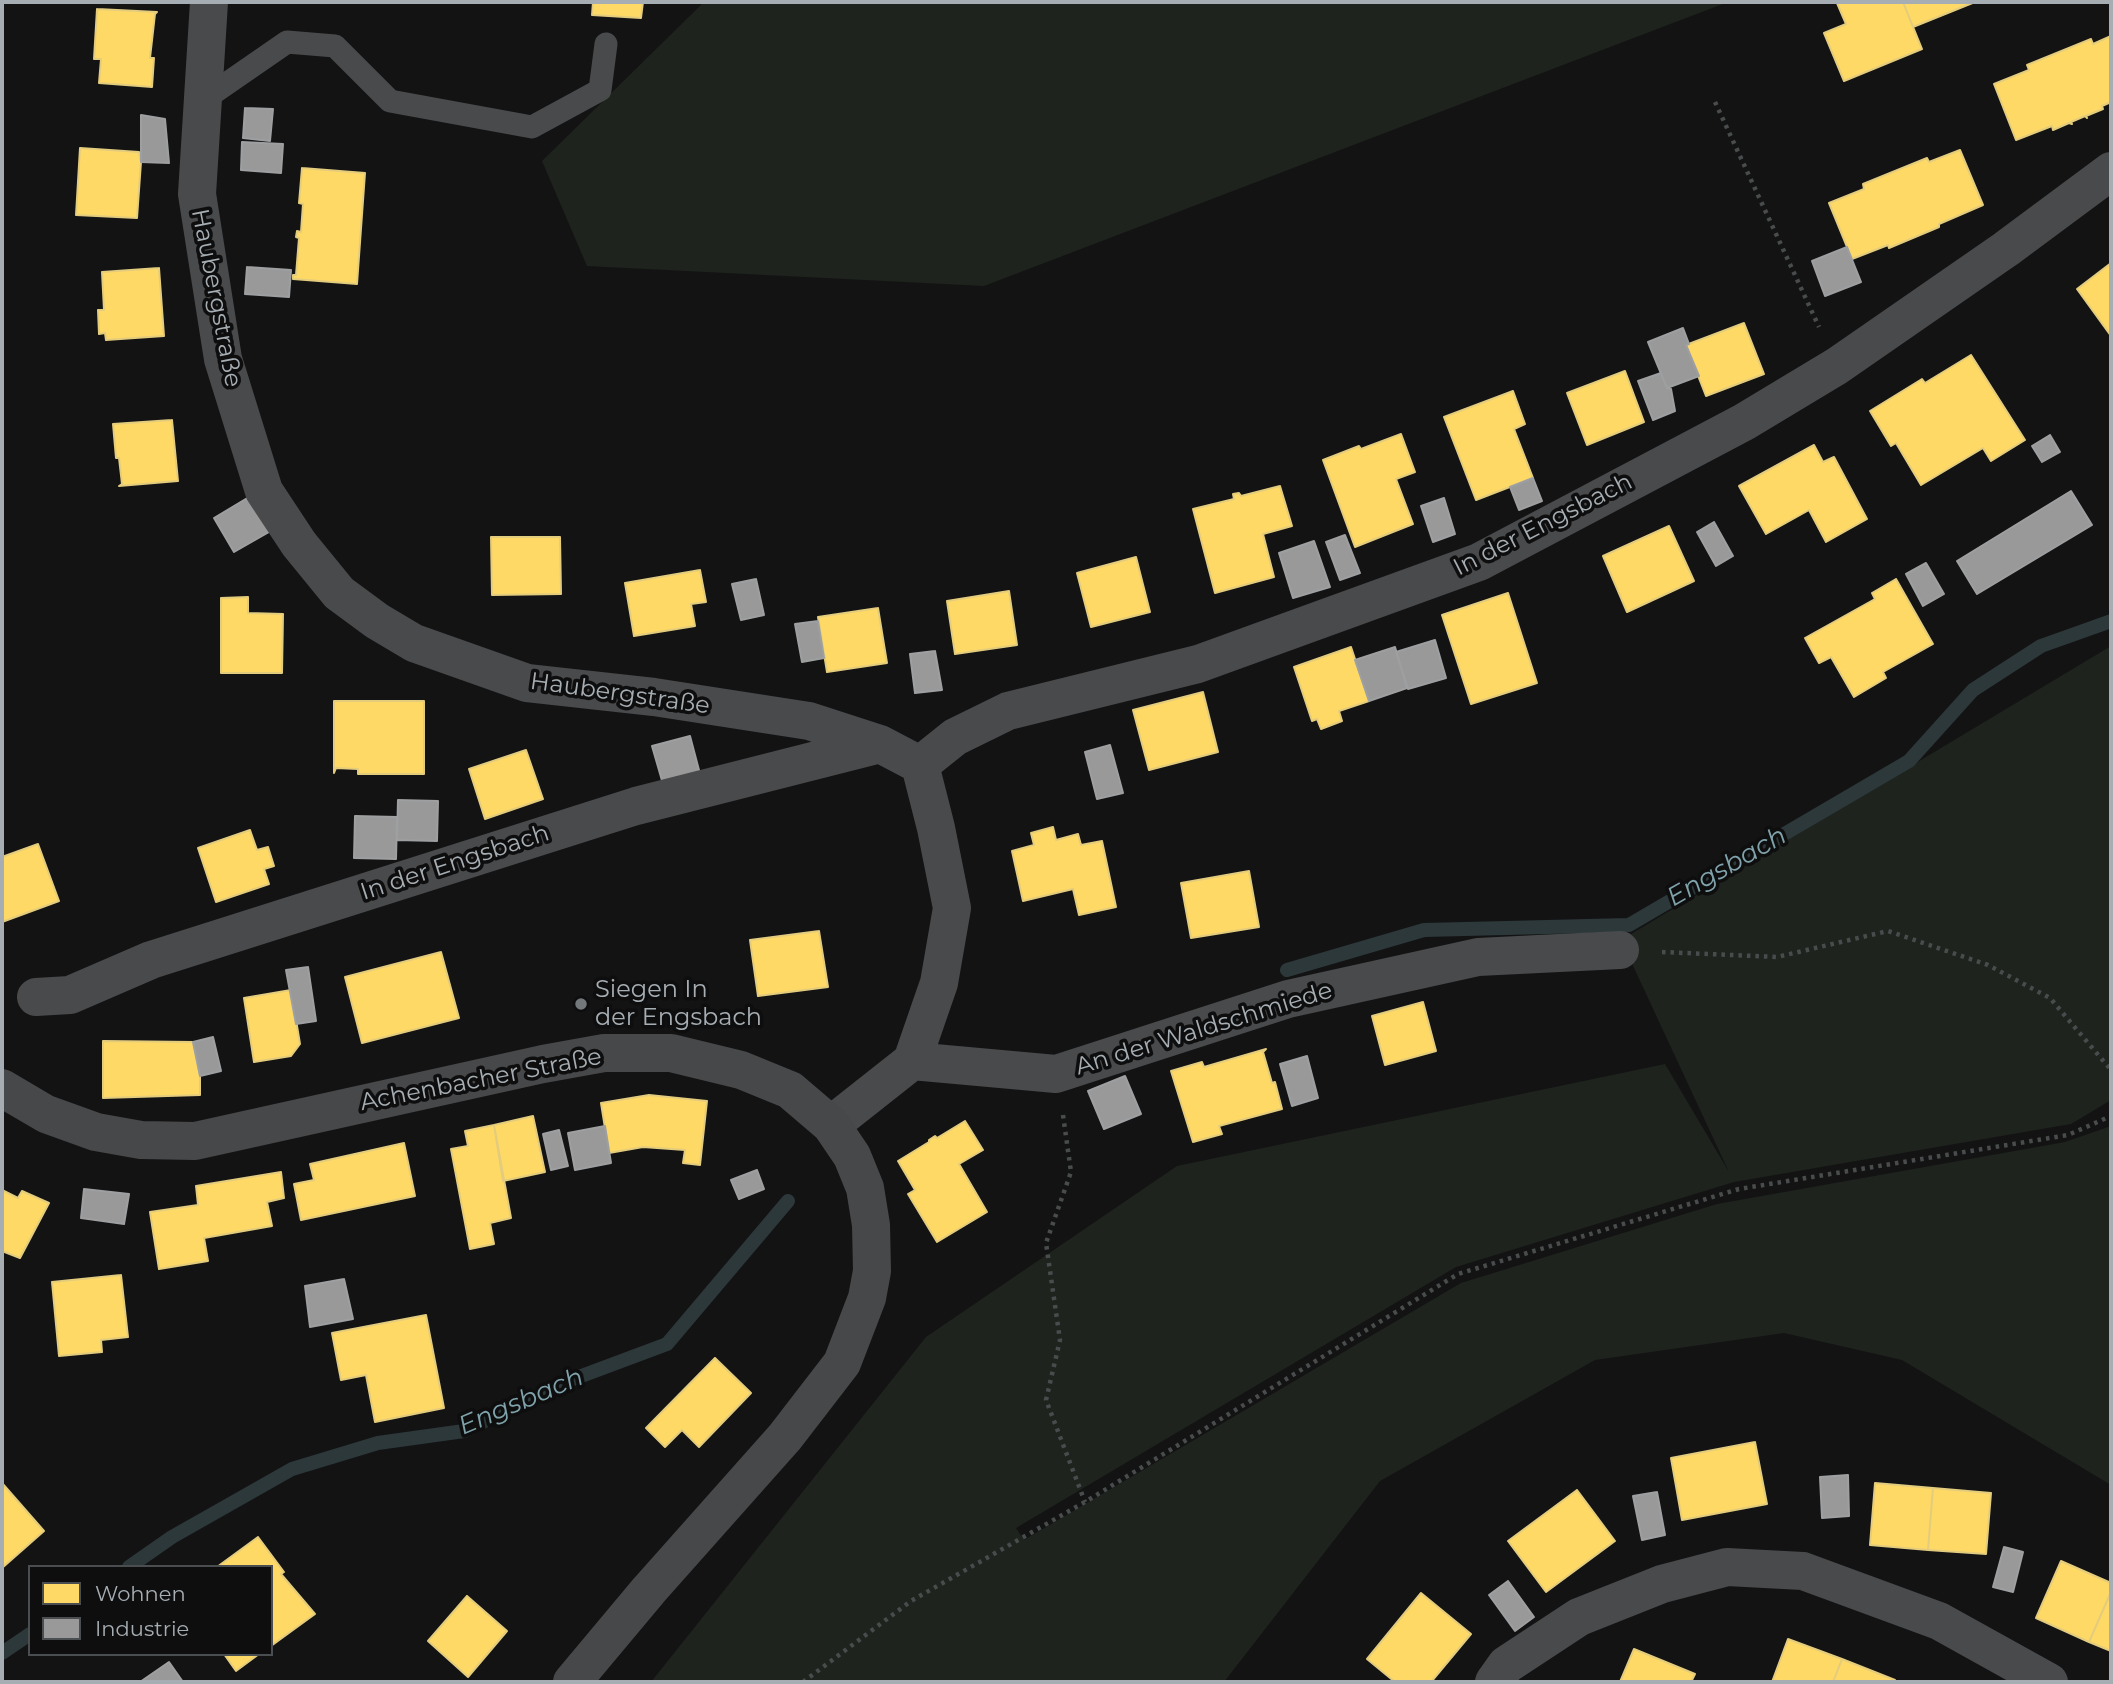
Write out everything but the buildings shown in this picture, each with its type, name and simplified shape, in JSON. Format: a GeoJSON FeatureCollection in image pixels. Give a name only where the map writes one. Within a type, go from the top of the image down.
{"type":"FeatureCollection","features":[{"type":"Feature","properties":{"kind":"main road","name":"Achenbacher Straße"},"geometry":{"type":"LineString","coordinates":[[2,1088],[46,1114],[96,1132],[141,1140],[195,1141],[543,1064],[604,1053],[671,1053],[741,1070],[790,1090],[831,1125],[852,1156],[871,1225],[872,1270],[867,1298],[842,1363],[785,1437],[649,1590],[572,1682]]}},
{"type":"Feature","properties":{"kind":"street","name":"Haubergstraße"},"geometry":{"type":"LineString","coordinates":[[209,2],[197,194],[223,359],[264,491],[299,544],[339,593],[377,621],[414,643],[527,683],[654,697],[809,721],[880,744],[920,765]]}},
{"type":"Feature","properties":{"kind":"street","name":"In der Engsbach"},"geometry":{"type":"LineString","coordinates":[[920,765],[955,737],[1008,710],[1198,664],[1479,562],[1744,422],[1837,366],[2006,249],[2111,171]]}},
{"type":"Feature","properties":{"kind":"street","name":"In der Engsbach"},"geometry":{"type":"LineString","coordinates":[[36,997],[70,995],[151,960],[636,806],[880,744]]}},
{"type":"Feature","properties":{"kind":"street"},"geometry":{"type":"LineString","coordinates":[[831,1125],[912,1061],[939,983],[952,908],[920,765]]}},
{"type":"Feature","properties":{"kind":"street","name":"An der Waldschmiede"},"geometry":{"type":"LineString","coordinates":[[912,1061],[1056,1074],[1287,999],[1478,957],[1620,950]]}},
{"type":"Feature","properties":{"kind":"street"},"geometry":{"type":"LineString","coordinates":[[1494,1682],[1506,1665],[1579,1617],[1662,1584],[1727,1567],[1803,1571],[1939,1621],[2049,1682]]}},
{"type":"Feature","properties":{"kind":"lane"},"geometry":{"type":"LineString","coordinates":[[203,100],[287,42],[335,46],[390,101],[532,127],[600,90],[606,44]]}},
{"type":"Feature","properties":{"kind":"path"},"geometry":{"type":"LineString","coordinates":[[1715,102],[1837,366]]}},
{"type":"Feature","properties":{"kind":"path"},"geometry":{"type":"LineString","coordinates":[[1620,950],[1777,957],[1888,931],[1988,965],[2050,998],[2111,1070]]}},
{"type":"Feature","properties":{"kind":"path"},"geometry":{"type":"LineString","coordinates":[[1056,1074],[1071,1172],[1046,1243],[1060,1340],[1046,1399],[1085,1502]]}},
{"type":"Feature","properties":{"kind":"path"},"geometry":{"type":"LineString","coordinates":[[803,1682],[911,1601],[1085,1502],[1458,1274],[1739,1189],[2068,1135],[2111,1115]]}},
{"type":"Feature","properties":{"kind":"shaded area"},"geometry":{"type":"Polygon","coordinates":[[[704,2],[1728,2],[984,286],[587,266],[542,161],[704,2]]]}},
{"type":"Feature","properties":{"kind":"shaded area"},"geometry":{"type":"Polygon","coordinates":[[[2111,646],[2111,1100],[2071,1124],[1734,1182],[1456,1267],[1016,1528],[1024,1540],[1461,1283],[1717,1204],[2065,1142],[2111,1126],[2111,1485],[1902,1360],[1784,1333],[1595,1360],[1380,1481],[1224,1682],[651,1682],[926,1337],[1177,1166],[1665,1064],[1729,1172],[1621,940],[2111,646]]]}},
{"type":"Feature","properties":{"kind":"waterway","name":"Engsbach"},"geometry":{"type":"LineString","coordinates":[[1287,970],[1424,930],[1629,925],[1909,761],[1973,690],[2041,646],[2111,621]]}},
{"type":"Feature","properties":{"kind":"waterway","name":"Engsbach"},"geometry":{"type":"LineString","coordinates":[[132,1565],[172,1537],[292,1469],[378,1443],[464,1431],[568,1381],[667,1344],[788,1201]]}},
{"type":"Feature","properties":{"kind":"waterway","name":"Engsbach"},"geometry":{"type":"LineString","coordinates":[[2,1653],[28,1635]]}},
{"type":"Feature","properties":{"kind":"place","name":"Siegen In der Engsbach"},"geometry":{"type":"Point","coordinates":[581,1004]}}]}
